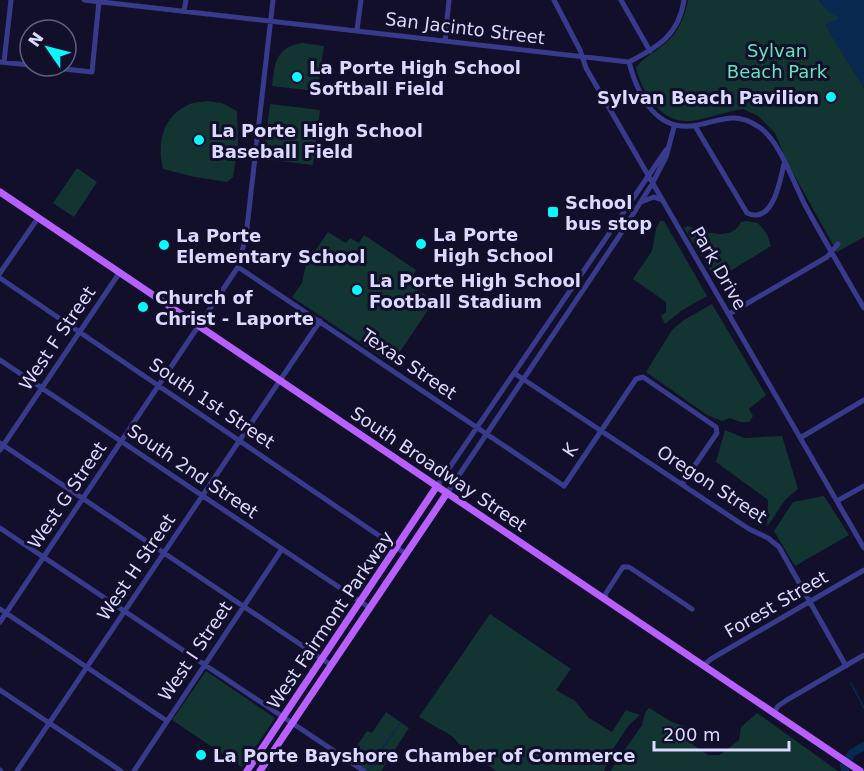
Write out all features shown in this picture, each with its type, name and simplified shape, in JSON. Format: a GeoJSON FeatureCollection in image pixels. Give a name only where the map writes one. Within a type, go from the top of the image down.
{"type":"FeatureCollection","features":[{"type":"Feature","properties":{"kind":"main road","name":"South Broadway Street"},"geometry":{"type":"LineString","coordinates":[[0,192],[860,771]]}},
{"type":"Feature","properties":{"kind":"main road","name":"West Fairmont Parkway"},"geometry":{"type":"LineString","coordinates":[[247,771],[437,486]]}},
{"type":"Feature","properties":{"kind":"main road","name":"West Fairmont Parkway"},"geometry":{"type":"LineString","coordinates":[[260,771],[447,493]]}},
{"type":"Feature","properties":{"kind":"main road"},"geometry":{"type":"LineString","coordinates":[[416,519],[426,525]]}},
{"type":"Feature","properties":{"kind":"street"},"geometry":{"type":"LineString","coordinates":[[12,0],[2,62],[18,64]]}},
{"type":"Feature","properties":{"kind":"street","name":"San Jacinto Street"},"geometry":{"type":"LineString","coordinates":[[84,0],[629,62]]}},
{"type":"Feature","properties":{"kind":"street"},"geometry":{"type":"LineString","coordinates":[[184,11],[186,0]]}},
{"type":"Feature","properties":{"kind":"street","name":"West G Street"},"geometry":{"type":"LineString","coordinates":[[0,622],[238,267],[246,236],[273,0]]}},
{"type":"Feature","properties":{"kind":"street"},"geometry":{"type":"LineString","coordinates":[[357,30],[361,0]]}},
{"type":"Feature","properties":{"kind":"street"},"geometry":{"type":"LineString","coordinates":[[445,41],[449,0]]}},
{"type":"Feature","properties":{"kind":"street","name":"Park Drive"},"geometry":{"type":"LineString","coordinates":[[554,0],[585,66],[864,548]]}},
{"type":"Feature","properties":{"kind":"street"},"geometry":{"type":"LineString","coordinates":[[621,0],[651,51]]}},
{"type":"Feature","properties":{"kind":"street"},"geometry":{"type":"LineString","coordinates":[[684,0],[680,20],[674,29],[651,51],[629,62],[638,88],[648,106],[674,127],[695,126],[739,117],[748,120],[766,133],[864,308]]}},
{"type":"Feature","properties":{"kind":"street"},"geometry":{"type":"LineString","coordinates":[[78,70],[92,72],[99,1]]}},
{"type":"Feature","properties":{"kind":"street"},"geometry":{"type":"LineString","coordinates":[[695,126],[747,213],[753,216],[760,215],[774,200],[784,164]]}},
{"type":"Feature","properties":{"kind":"street"},"geometry":{"type":"LineString","coordinates":[[447,493],[652,184],[666,158],[674,127]]}},
{"type":"Feature","properties":{"kind":"street"},"geometry":{"type":"LineString","coordinates":[[437,486],[668,146]]}},
{"type":"Feature","properties":{"kind":"street"},"geometry":{"type":"LineString","coordinates":[[640,163],[648,165],[657,162]]}},
{"type":"Feature","properties":{"kind":"street"},"geometry":{"type":"LineString","coordinates":[[640,202],[649,198],[662,200]]}},
{"type":"Feature","properties":{"kind":"street"},"geometry":{"type":"LineString","coordinates":[[0,276],[38,218]]}},
{"type":"Feature","properties":{"kind":"street"},"geometry":{"type":"LineString","coordinates":[[729,314],[827,256],[838,244]]}},
{"type":"Feature","properties":{"kind":"street","name":"Texas Street"},"geometry":{"type":"LineString","coordinates":[[238,267],[564,486]]}},
{"type":"Feature","properties":{"kind":"street","name":"West F Street"},"geometry":{"type":"LineString","coordinates":[[1,446],[120,272]]}},
{"type":"Feature","properties":{"kind":"street","name":"South 1st Street"},"geometry":{"type":"LineString","coordinates":[[0,276],[406,554]]}},
{"type":"Feature","properties":{"kind":"street"},"geometry":{"type":"LineString","coordinates":[[556,309],[565,316]]}},
{"type":"Feature","properties":{"kind":"street","name":"West H Street"},"geometry":{"type":"LineString","coordinates":[[17,771],[320,321]]}},
{"type":"Feature","properties":{"kind":"street","name":"South 2nd Street"},"geometry":{"type":"LineString","coordinates":[[0,360],[369,608]]}},
{"type":"Feature","properties":{"kind":"street","name":"Oregon Street"},"geometry":{"type":"LineString","coordinates":[[514,373],[779,547],[846,666]]}},
{"type":"Feature","properties":{"kind":"street","name":"K"},"geometry":{"type":"LineString","coordinates":[[564,486],[639,376],[643,376],[716,427],[717,433],[682,484]]}},
{"type":"Feature","properties":{"kind":"street"},"geometry":{"type":"LineString","coordinates":[[800,438],[864,400]]}},
{"type":"Feature","properties":{"kind":"street"},"geometry":{"type":"LineString","coordinates":[[1,446],[332,665]]}},
{"type":"Feature","properties":{"kind":"street"},"geometry":{"type":"LineString","coordinates":[[837,501],[864,486]]}},
{"type":"Feature","properties":{"kind":"street"},"geometry":{"type":"LineString","coordinates":[[0,528],[364,771]]}},
{"type":"Feature","properties":{"kind":"street","name":"West I Street"},"geometry":{"type":"LineString","coordinates":[[134,771],[282,549]]}},
{"type":"Feature","properties":{"kind":"street"},"geometry":{"type":"LineString","coordinates":[[605,598],[623,567],[628,567],[692,609]]}},
{"type":"Feature","properties":{"kind":"street","name":"Forest Street"},"geometry":{"type":"LineString","coordinates":[[704,665],[864,570]]}},
{"type":"Feature","properties":{"kind":"street"},"geometry":{"type":"LineString","coordinates":[[0,609],[166,721]]}},
{"type":"Feature","properties":{"kind":"street"},"geometry":{"type":"LineString","coordinates":[[774,713],[778,706],[787,700],[864,655]]}},
{"type":"Feature","properties":{"kind":"street"},"geometry":{"type":"LineString","coordinates":[[0,690],[121,771]]}},
{"type":"Feature","properties":{"kind":"green space","name":"Sylvan Beach Park"},"geometry":{"type":"Polygon","coordinates":[[[688,0],[819,0],[823,6],[840,18],[826,26],[864,88],[864,237],[837,252],[787,162],[775,133],[758,116],[743,109],[693,121],[678,120],[661,111],[648,96],[636,68],[674,34],[684,15],[688,0]]]}},
{"type":"Feature","properties":{"kind":"green space","name":"La Porte High School Softball Field"},"geometry":{"type":"Polygon","coordinates":[[[302,43],[324,46],[318,88],[315,91],[272,86],[276,64],[281,53],[293,45],[302,43]]]}},
{"type":"Feature","properties":{"kind":"green space","name":"La Porte High School Baseball Field"},"geometry":{"type":"Polygon","coordinates":[[[207,101],[222,103],[237,111],[238,145],[233,177],[227,182],[163,169],[161,141],[167,124],[179,110],[188,105],[207,101]]]}},
{"type":"Feature","properties":{"kind":"green space"},"geometry":{"type":"Polygon","coordinates":[[[270,104],[320,110],[313,165],[263,159],[270,104]]]}},
{"type":"Feature","properties":{"kind":"green space"},"geometry":{"type":"Polygon","coordinates":[[[77,168],[97,182],[74,217],[53,203],[77,168]]]}},
{"type":"Feature","properties":{"kind":"green space"},"geometry":{"type":"Polygon","coordinates":[[[660,221],[664,221],[707,296],[681,311],[665,324],[661,316],[666,312],[666,302],[633,279],[652,251],[656,229],[660,221]]]}},
{"type":"Feature","properties":{"kind":"green space"},"geometry":{"type":"Polygon","coordinates":[[[741,222],[758,223],[767,234],[771,246],[722,276],[713,275],[684,228],[688,226],[724,234],[731,232],[741,222]]]}},
{"type":"Feature","properties":{"kind":"green space","name":"La Porte High School Football Stadium"},"geometry":{"type":"Polygon","coordinates":[[[328,232],[346,243],[350,238],[359,243],[364,235],[416,270],[408,283],[428,297],[432,304],[395,359],[392,357],[389,362],[292,297],[302,283],[306,264],[328,232]]]}},
{"type":"Feature","properties":{"kind":"green space"},"geometry":{"type":"Polygon","coordinates":[[[712,304],[766,395],[749,409],[753,416],[749,422],[730,418],[722,421],[707,415],[646,372],[672,330],[684,320],[712,304]]]}},
{"type":"Feature","properties":{"kind":"green space"},"geometry":{"type":"Polygon","coordinates":[[[725,430],[744,438],[782,436],[798,489],[785,500],[767,527],[768,500],[716,462],[725,430]]]}},
{"type":"Feature","properties":{"kind":"green space"},"geometry":{"type":"Polygon","coordinates":[[[824,496],[849,535],[795,566],[774,531],[793,502],[824,496]]]}},
{"type":"Feature","properties":{"kind":"green space"},"geometry":{"type":"Polygon","coordinates":[[[490,614],[571,669],[556,690],[575,701],[589,718],[612,732],[626,710],[640,715],[629,725],[611,752],[604,771],[496,771],[459,744],[452,736],[419,717],[490,614]]]}},
{"type":"Feature","properties":{"kind":"green space"},"geometry":{"type":"Polygon","coordinates":[[[206,671],[275,718],[242,767],[172,720],[206,671]]]}},
{"type":"Feature","properties":{"kind":"green space"},"geometry":{"type":"Polygon","coordinates":[[[649,708],[683,726],[689,742],[708,755],[720,755],[739,740],[741,727],[757,713],[838,771],[610,771],[642,725],[649,708]]]}},
{"type":"Feature","properties":{"kind":"green space"},"geometry":{"type":"Polygon","coordinates":[[[386,712],[409,728],[381,771],[367,771],[349,758],[367,731],[372,733],[386,712]]]}},
{"type":"Feature","properties":{"kind":"water"},"geometry":{"type":"Polygon","coordinates":[[[819,0],[864,0],[864,88],[825,25],[840,18],[827,11],[819,0]]]}},
{"type":"Feature","properties":{"kind":"waterway"},"geometry":{"type":"LineString","coordinates":[[851,683],[864,708]]}},
{"type":"Feature","properties":{"kind":"waterway"},"geometry":{"type":"LineString","coordinates":[[368,770],[400,723]]}},
{"type":"Feature","properties":{"kind":"waterway"},"geometry":{"type":"LineString","coordinates":[[845,771],[844,765],[852,753],[864,746]]}},
{"type":"Feature","properties":{"kind":"place","name":"La Porte High School Softball Field"},"geometry":{"type":"Point","coordinates":[297,77]}},
{"type":"Feature","properties":{"kind":"place","name":"Sylvan Beach Pavilion"},"geometry":{"type":"Point","coordinates":[831,97]}},
{"type":"Feature","properties":{"kind":"place","name":"La Porte High School Baseball Field"},"geometry":{"type":"Point","coordinates":[199,140]}},
{"type":"Feature","properties":{"kind":"place","name":"School bus stop"},"geometry":{"type":"Point","coordinates":[553,212]}},
{"type":"Feature","properties":{"kind":"place","name":"La Porte High School"},"geometry":{"type":"Point","coordinates":[421,244]}},
{"type":"Feature","properties":{"kind":"place","name":"La Porte Elementary School"},"geometry":{"type":"Point","coordinates":[164,245]}},
{"type":"Feature","properties":{"kind":"place","name":"La Porte High School Football Stadium"},"geometry":{"type":"Point","coordinates":[357,290]}},
{"type":"Feature","properties":{"kind":"place","name":"Church of Christ - Laporte"},"geometry":{"type":"Point","coordinates":[143,307]}},
{"type":"Feature","properties":{"kind":"place","name":"La Porte Bayshore Chamber of Commerce"},"geometry":{"type":"Point","coordinates":[201,755]}}]}
